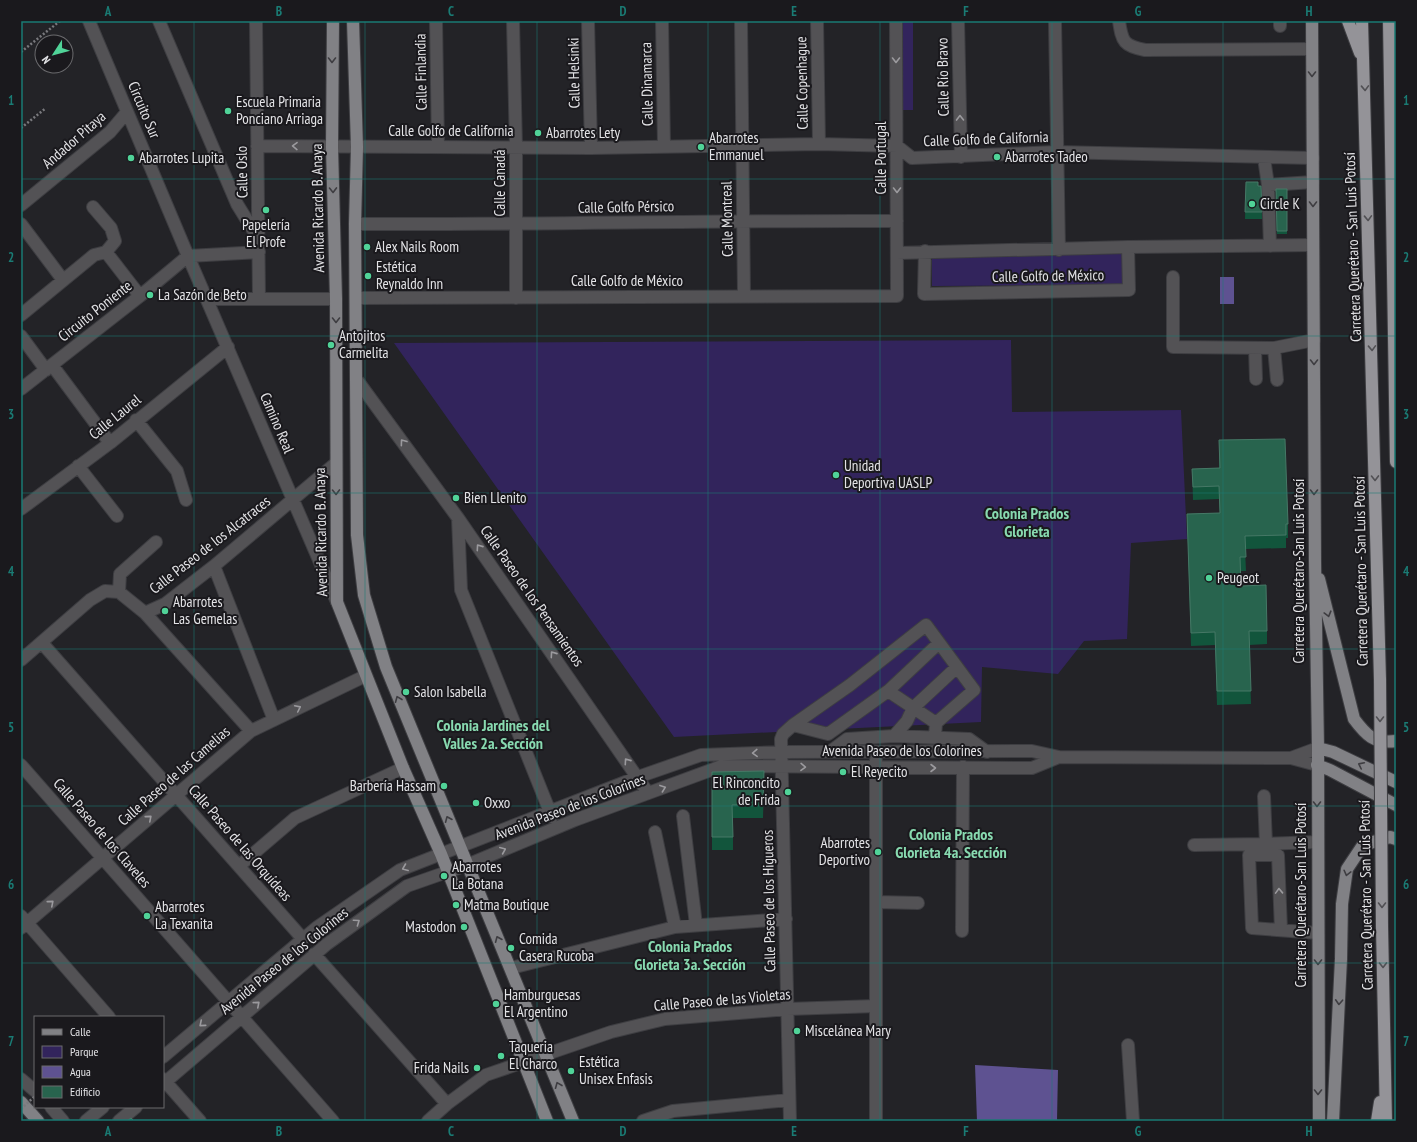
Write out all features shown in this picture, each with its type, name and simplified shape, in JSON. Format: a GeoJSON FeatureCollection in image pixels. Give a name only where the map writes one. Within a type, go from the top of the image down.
{"type":"FeatureCollection","features":[{"type":"Feature","properties":{"kind":"highway"},"geometry":{"type":"LineString","coordinates":[[1348,21],[1364,64]]}},
{"type":"Feature","properties":{"kind":"highway","name":"Carretera Querétaro - San Luis Potosí"},"geometry":{"type":"LineString","coordinates":[[1362,21],[1380,680],[1382,926],[1386,1121]]}},
{"type":"Feature","properties":{"kind":"highway"},"geometry":{"type":"LineString","coordinates":[[1388,21],[1396,462]]}},
{"type":"Feature","properties":{"kind":"highway"},"geometry":{"type":"LineString","coordinates":[[1391,172],[1396,154]]}},
{"type":"Feature","properties":{"kind":"highway"},"geometry":{"type":"LineString","coordinates":[[1377,1121],[1385,1071]]}},
{"type":"Feature","properties":{"kind":"main road","name":"Avenida Ricardo B. Anaya"},"geometry":{"type":"LineString","coordinates":[[332,21],[332,146],[336,298],[337,602],[403,768],[448,871],[546,1121]]}},
{"type":"Feature","properties":{"kind":"main road"},"geometry":{"type":"LineString","coordinates":[[353,21],[356,147],[357,535],[364,595],[386,667],[573,1121]]}},
{"type":"Feature","properties":{"kind":"main road","name":"Carretera Querétaro-San Luis Potosí"},"geometry":{"type":"LineString","coordinates":[[1312,21],[1315,562],[1318,748],[1317,842],[1319,1121]]}},
{"type":"Feature","properties":{"kind":"main road"},"geometry":{"type":"LineString","coordinates":[[1315,562],[1354,719],[1366,735],[1385,742],[1396,741]]}},
{"type":"Feature","properties":{"kind":"main road"},"geometry":{"type":"LineString","coordinates":[[1318,748],[1333,752],[1396,782]]}},
{"type":"Feature","properties":{"kind":"main road"},"geometry":{"type":"LineString","coordinates":[[1317,765],[1330,770],[1396,805]]}},
{"type":"Feature","properties":{"kind":"main road"},"geometry":{"type":"LineString","coordinates":[[1333,1121],[1341,959],[1342,904],[1348,869],[1363,845],[1390,837],[1396,839]]}},
{"type":"Feature","properties":{"kind":"main road"},"geometry":{"type":"LineString","coordinates":[[21,1102],[38,1121]]}},
{"type":"Feature","properties":{"kind":"street","name":"Circuito Sur"},"geometry":{"type":"LineString","coordinates":[[89,21],[188,256]]}},
{"type":"Feature","properties":{"kind":"street"},"geometry":{"type":"LineString","coordinates":[[159,21],[238,204],[259,239]]}},
{"type":"Feature","properties":{"kind":"street","name":"Calle Oslo"},"geometry":{"type":"LineString","coordinates":[[256,21],[259,299]]}},
{"type":"Feature","properties":{"kind":"street","name":"Calle Finlandia"},"geometry":{"type":"LineString","coordinates":[[436,21],[438,147]]}},
{"type":"Feature","properties":{"kind":"street","name":"Calle Canadá"},"geometry":{"type":"LineString","coordinates":[[513,21],[516,148],[516,298]]}},
{"type":"Feature","properties":{"kind":"street","name":"Calle Helsinki"},"geometry":{"type":"LineString","coordinates":[[588,21],[591,148]]}},
{"type":"Feature","properties":{"kind":"street","name":"Calle Dinamarca"},"geometry":{"type":"LineString","coordinates":[[662,21],[664,147]]}},
{"type":"Feature","properties":{"kind":"street","name":"Calle Montreal"},"geometry":{"type":"LineString","coordinates":[[741,21],[744,296]]}},
{"type":"Feature","properties":{"kind":"street","name":"Calle Copenhague"},"geometry":{"type":"LineString","coordinates":[[817,21],[819,144]]}},
{"type":"Feature","properties":{"kind":"street","name":"Calle Portugal"},"geometry":{"type":"LineString","coordinates":[[896,21],[897,296]]}},
{"type":"Feature","properties":{"kind":"street","name":"Calle Río Bravo"},"geometry":{"type":"LineString","coordinates":[[958,21],[961,157]]}},
{"type":"Feature","properties":{"kind":"street"},"geometry":{"type":"LineString","coordinates":[[1055,21],[1056,152],[1059,250]]}},
{"type":"Feature","properties":{"kind":"street"},"geometry":{"type":"LineString","coordinates":[[1119,21],[1121,37],[1129,47],[1145,50],[1312,49]]}},
{"type":"Feature","properties":{"kind":"street","name":"Andador Pitaya"},"geometry":{"type":"LineString","coordinates":[[21,205],[110,132],[127,112]]}},
{"type":"Feature","properties":{"kind":"street","name":"Calle Golfo de California"},"geometry":{"type":"LineString","coordinates":[[257,146],[591,148],[819,144],[897,146],[912,158],[1056,152],[1312,158]]}},
{"type":"Feature","properties":{"kind":"street"},"geometry":{"type":"LineString","coordinates":[[1264,158],[1268,185],[1270,246]]}},
{"type":"Feature","properties":{"kind":"street"},"geometry":{"type":"LineString","coordinates":[[1268,185],[1313,182]]}},
{"type":"Feature","properties":{"kind":"street"},"geometry":{"type":"LineString","coordinates":[[21,315],[94,255],[106,252],[115,241],[111,228],[93,207]]}},
{"type":"Feature","properties":{"kind":"street","name":"Calle Golfo Pérsico"},"geometry":{"type":"LineString","coordinates":[[355,224],[516,224],[743,220],[897,221]]}},
{"type":"Feature","properties":{"kind":"street"},"geometry":{"type":"LineString","coordinates":[[21,224],[64,280]]}},
{"type":"Feature","properties":{"kind":"street","name":"Calle Golfo de México"},"geometry":{"type":"LineString","coordinates":[[897,252],[1313,245]]}},
{"type":"Feature","properties":{"kind":"street","name":"Calle Golfo de México"},"geometry":{"type":"LineString","coordinates":[[925,251],[924,294],[1129,290],[1128,247]]}},
{"type":"Feature","properties":{"kind":"street"},"geometry":{"type":"LineString","coordinates":[[106,252],[140,296]]}},
{"type":"Feature","properties":{"kind":"street"},"geometry":{"type":"LineString","coordinates":[[188,256],[259,252]]}},
{"type":"Feature","properties":{"kind":"street","name":"Circuito Poniente"},"geometry":{"type":"LineString","coordinates":[[21,389],[140,296],[188,256]]}},
{"type":"Feature","properties":{"kind":"street","name":"Camino Real"},"geometry":{"type":"LineString","coordinates":[[188,256],[337,602]]}},
{"type":"Feature","properties":{"kind":"street"},"geometry":{"type":"LineString","coordinates":[[1173,277],[1173,347],[1274,348],[1314,340]]}},
{"type":"Feature","properties":{"kind":"street","name":"Calle Golfo de México"},"geometry":{"type":"LineString","coordinates":[[357,298],[897,296]]}},
{"type":"Feature","properties":{"kind":"street"},"geometry":{"type":"LineString","coordinates":[[207,299],[336,298]]}},
{"type":"Feature","properties":{"kind":"street"},"geometry":{"type":"LineString","coordinates":[[21,336],[49,367],[110,443]]}},
{"type":"Feature","properties":{"kind":"street","name":"Calle Laurel"},"geometry":{"type":"LineString","coordinates":[[21,509],[110,443],[136,420],[228,347]]}},
{"type":"Feature","properties":{"kind":"street"},"geometry":{"type":"LineString","coordinates":[[1255,348],[1256,379]]}},
{"type":"Feature","properties":{"kind":"street"},"geometry":{"type":"LineString","coordinates":[[1274,348],[1277,380]]}},
{"type":"Feature","properties":{"kind":"street","name":"Calle Paseo de los Pensamientos"},"geometry":{"type":"LineString","coordinates":[[357,380],[458,518],[648,793]]}},
{"type":"Feature","properties":{"kind":"street"},"geometry":{"type":"LineString","coordinates":[[136,420],[177,471],[186,500]]}},
{"type":"Feature","properties":{"kind":"street","name":"Calle Paseo de los Alcatraces"},"geometry":{"type":"LineString","coordinates":[[145,613],[165,604],[214,566],[336,463]]}},
{"type":"Feature","properties":{"kind":"street"},"geometry":{"type":"LineString","coordinates":[[78,466],[117,516]]}},
{"type":"Feature","properties":{"kind":"street"},"geometry":{"type":"LineString","coordinates":[[458,518],[461,590],[556,828]]}},
{"type":"Feature","properties":{"kind":"street"},"geometry":{"type":"LineString","coordinates":[[119,592],[120,574],[156,542]]}},
{"type":"Feature","properties":{"kind":"street"},"geometry":{"type":"LineString","coordinates":[[214,566],[274,720]]}},
{"type":"Feature","properties":{"kind":"street"},"geometry":{"type":"LineString","coordinates":[[21,660],[90,600],[105,591],[119,592],[145,613],[250,731]]}},
{"type":"Feature","properties":{"kind":"street"},"geometry":{"type":"LineString","coordinates":[[792,725],[850,685],[926,625],[974,690],[936,723],[935,737]]}},
{"type":"Feature","properties":{"kind":"street","name":"Calle Paseo de las Orquídeas"},"geometry":{"type":"LineString","coordinates":[[42,643],[303,939]]}},
{"type":"Feature","properties":{"kind":"street"},"geometry":{"type":"LineString","coordinates":[[792,725],[828,734],[888,691],[939,643]]}},
{"type":"Feature","properties":{"kind":"street"},"geometry":{"type":"LineString","coordinates":[[894,736],[907,721],[913,708],[957,667]]}},
{"type":"Feature","properties":{"kind":"street","name":"Calle Paseo de las Camelias"},"geometry":{"type":"LineString","coordinates":[[23,922],[103,858],[250,731],[366,676]]}},
{"type":"Feature","properties":{"kind":"street"},"geometry":{"type":"LineString","coordinates":[[888,691],[936,723]]}},
{"type":"Feature","properties":{"kind":"street","name":"Calle Paseo de los Higueros"},"geometry":{"type":"LineString","coordinates":[[790,1121],[783,766],[781,739],[782,734],[792,725]]}},
{"type":"Feature","properties":{"kind":"street"},"geometry":{"type":"LineString","coordinates":[[831,751],[847,739],[894,736],[969,739],[987,752]]}},
{"type":"Feature","properties":{"kind":"street","name":"Avenida Paseo de los Colorines"},"geometry":{"type":"LineString","coordinates":[[1291,758],[1318,748]]}},
{"type":"Feature","properties":{"kind":"street","name":"Avenida Paseo de los Colorines"},"geometry":{"type":"LineString","coordinates":[[164,1056],[303,939],[400,870],[549,811],[701,754],[831,751],[1032,751],[1059,757],[1291,758],[1317,765]]}},
{"type":"Feature","properties":{"kind":"street"},"geometry":{"type":"LineString","coordinates":[[1032,751],[1032,768]]}},
{"type":"Feature","properties":{"kind":"street"},"geometry":{"type":"LineString","coordinates":[[876,752],[876,1121]]}},
{"type":"Feature","properties":{"kind":"street"},"geometry":{"type":"LineString","coordinates":[[1009,752],[1009,768]]}},
{"type":"Feature","properties":{"kind":"street","name":"Avenida Paseo de los Colorines"},"geometry":{"type":"LineString","coordinates":[[164,1082],[314,954],[407,886],[467,865],[556,828],[722,766],[1032,768],[1059,757]]}},
{"type":"Feature","properties":{"kind":"street","name":"Calle Paseo de los Claveles"},"geometry":{"type":"LineString","coordinates":[[21,765],[333,1121]]}},
{"type":"Feature","properties":{"kind":"street"},"geometry":{"type":"LineString","coordinates":[[962,931],[963,767]]}},
{"type":"Feature","properties":{"kind":"street"},"geometry":{"type":"LineString","coordinates":[[239,866],[295,818],[403,768]]}},
{"type":"Feature","properties":{"kind":"street"},"geometry":{"type":"LineString","coordinates":[[1264,796],[1266,849]]}},
{"type":"Feature","properties":{"kind":"street"},"geometry":{"type":"LineString","coordinates":[[683,816],[696,925]]}},
{"type":"Feature","properties":{"kind":"street"},"geometry":{"type":"LineString","coordinates":[[655,832],[675,927]]}},
{"type":"Feature","properties":{"kind":"street"},"geometry":{"type":"LineString","coordinates":[[1194,845],[1266,849],[1317,842]]}},
{"type":"Feature","properties":{"kind":"street"},"geometry":{"type":"LineString","coordinates":[[1281,930],[1278,855],[1266,849],[1249,855],[1252,928],[1318,933]]}},
{"type":"Feature","properties":{"kind":"street"},"geometry":{"type":"LineString","coordinates":[[876,902],[918,903]]}},
{"type":"Feature","properties":{"kind":"street"},"geometry":{"type":"LineString","coordinates":[[511,968],[675,927],[786,919]]}},
{"type":"Feature","properties":{"kind":"street"},"geometry":{"type":"LineString","coordinates":[[23,922],[108,1016]]}},
{"type":"Feature","properties":{"kind":"street"},"geometry":{"type":"LineString","coordinates":[[314,954],[447,1104]]}},
{"type":"Feature","properties":{"kind":"street","name":"Calle Paseo de las Violetas"},"geometry":{"type":"LineString","coordinates":[[428,1121],[447,1104],[486,1075],[545,1053],[611,1032],[665,1019],[788,1009],[876,1006]]}},
{"type":"Feature","properties":{"kind":"street"},"geometry":{"type":"LineString","coordinates":[[1128,1045],[1132,1121]]}},
{"type":"Feature","properties":{"kind":"street"},"geometry":{"type":"LineString","coordinates":[[21,1079],[34,1090]]}},
{"type":"Feature","properties":{"kind":"street"},"geometry":{"type":"LineString","coordinates":[[164,1082],[200,1121]]}},
{"type":"Feature","properties":{"kind":"street"},"geometry":{"type":"LineString","coordinates":[[643,1121],[673,1111],[789,1100]]}},
{"type":"Feature","properties":{"kind":"street"},"geometry":{"type":"LineString","coordinates":[[52,1108],[63,1121]]}},
{"type":"Feature","properties":{"kind":"street"},"geometry":{"type":"LineString","coordinates":[[86,1121],[102,1108]]}},
{"type":"Feature","properties":{"kind":"street"},"geometry":{"type":"LineString","coordinates":[[119,1121],[135,1108]]}},
{"type":"Feature","properties":{"kind":"path"},"geometry":{"type":"LineString","coordinates":[[21,52],[60,21]]}},
{"type":"Feature","properties":{"kind":"path"},"geometry":{"type":"LineString","coordinates":[[21,128],[46,108]]}},
{"type":"Feature","properties":{"kind":"path"},"geometry":{"type":"LineString","coordinates":[[21,1109],[34,1097]]}},
{"type":"Feature","properties":{"kind":"green space"},"geometry":{"type":"Polygon","coordinates":[[[899,21],[913,21],[913,110],[899,110],[899,21]]]}},
{"type":"Feature","properties":{"kind":"green space"},"geometry":{"type":"Polygon","coordinates":[[[1122,254],[1124,285],[932,286],[932,256],[1122,254]]]}},
{"type":"Feature","properties":{"kind":"green space","name":"Unidad Deportiva UASLP"},"geometry":{"type":"Polygon","coordinates":[[[1011,340],[1012,412],[1181,410],[1187,539],[1131,543],[1127,639],[1084,641],[1058,674],[982,667],[981,722],[674,737],[394,343],[1011,340]]]}},
{"type":"Feature","properties":{"kind":"water"},"geometry":{"type":"Polygon","coordinates":[[[1220,277],[1234,277],[1234,304],[1220,304],[1220,277]]]}},
{"type":"Feature","properties":{"kind":"water"},"geometry":{"type":"Polygon","coordinates":[[[975,1065],[1058,1070],[1057,1121],[977,1121],[975,1065]]]}},
{"type":"Feature","properties":{"kind":"building","name":"Circle K"},"geometry":{"type":"Polygon","coordinates":[[[1246,182],[1258,182],[1258,186],[1261,186],[1262,212],[1245,212],[1246,182]]]}},
{"type":"Feature","properties":{"kind":"building"},"geometry":{"type":"Polygon","coordinates":[[[1276,189],[1287,189],[1287,231],[1277,231],[1276,189]]]}},
{"type":"Feature","properties":{"kind":"building","name":"Peugeot"},"geometry":{"type":"Polygon","coordinates":[[[1285,439],[1288,524],[1286,524],[1286,535],[1245,536],[1246,557],[1240,557],[1241,586],[1266,585],[1267,631],[1249,631],[1251,691],[1217,691],[1215,632],[1191,633],[1187,514],[1220,513],[1219,486],[1193,487],[1192,469],[1220,468],[1219,440],[1285,439]]]}},
{"type":"Feature","properties":{"kind":"building"},"geometry":{"type":"Polygon","coordinates":[[[764,771],[763,805],[732,805],[733,837],[712,837],[712,772],[764,771]]]}},
{"type":"Feature","properties":{"kind":"building"},"geometry":{"type":"Polygon","coordinates":[[[131,1118],[134,1121],[127,1121],[131,1118]]]}},
{"type":"Feature","properties":{"kind":"place","name":"Escuela Primaria Ponciano Arriaga"},"geometry":{"type":"Point","coordinates":[228,111]}},
{"type":"Feature","properties":{"kind":"place","name":"Abarrotes Lety"},"geometry":{"type":"Point","coordinates":[538,133]}},
{"type":"Feature","properties":{"kind":"place","name":"Abarrotes Emmanuel"},"geometry":{"type":"Point","coordinates":[701,147]}},
{"type":"Feature","properties":{"kind":"place","name":"Abarrotes Tadeo"},"geometry":{"type":"Point","coordinates":[997,157]}},
{"type":"Feature","properties":{"kind":"place","name":"Abarrotes Lupita"},"geometry":{"type":"Point","coordinates":[131,158]}},
{"type":"Feature","properties":{"kind":"place","name":"Circle K"},"geometry":{"type":"Point","coordinates":[1252,204]}},
{"type":"Feature","properties":{"kind":"place","name":"Papelería El Profe"},"geometry":{"type":"Point","coordinates":[266,210]}},
{"type":"Feature","properties":{"kind":"place","name":"Alex Nails Room"},"geometry":{"type":"Point","coordinates":[367,247]}},
{"type":"Feature","properties":{"kind":"place","name":"Estética Reynaldo Inn"},"geometry":{"type":"Point","coordinates":[368,276]}},
{"type":"Feature","properties":{"kind":"place","name":"La Sazón de Beto"},"geometry":{"type":"Point","coordinates":[150,295]}},
{"type":"Feature","properties":{"kind":"place","name":"Antojitos Carmelita"},"geometry":{"type":"Point","coordinates":[331,345]}},
{"type":"Feature","properties":{"kind":"place","name":"Unidad Deportiva UASLP"},"geometry":{"type":"Point","coordinates":[836,475]}},
{"type":"Feature","properties":{"kind":"place","name":"Bien Llenito"},"geometry":{"type":"Point","coordinates":[456,498]}},
{"type":"Feature","properties":{"kind":"place","name":"Peugeot"},"geometry":{"type":"Point","coordinates":[1209,578]}},
{"type":"Feature","properties":{"kind":"place","name":"Abarrotes Las Gemelas"},"geometry":{"type":"Point","coordinates":[165,611]}},
{"type":"Feature","properties":{"kind":"place","name":"Salon Isabella"},"geometry":{"type":"Point","coordinates":[406,692]}},
{"type":"Feature","properties":{"kind":"place","name":"El Reyecito"},"geometry":{"type":"Point","coordinates":[843,772]}},
{"type":"Feature","properties":{"kind":"place","name":"Barbería Hassam"},"geometry":{"type":"Point","coordinates":[444,786]}},
{"type":"Feature","properties":{"kind":"place","name":"El Rinconcito de Frida"},"geometry":{"type":"Point","coordinates":[788,792]}},
{"type":"Feature","properties":{"kind":"place","name":"Oxxo"},"geometry":{"type":"Point","coordinates":[476,803]}},
{"type":"Feature","properties":{"kind":"place","name":"Abarrotes Deportivo"},"geometry":{"type":"Point","coordinates":[878,852]}},
{"type":"Feature","properties":{"kind":"place","name":"Abarrotes La Botana"},"geometry":{"type":"Point","coordinates":[444,876]}},
{"type":"Feature","properties":{"kind":"place","name":"Matma Boutique"},"geometry":{"type":"Point","coordinates":[456,905]}},
{"type":"Feature","properties":{"kind":"place","name":"Abarrotes La Texanita"},"geometry":{"type":"Point","coordinates":[147,916]}},
{"type":"Feature","properties":{"kind":"place","name":"Mastodon"},"geometry":{"type":"Point","coordinates":[464,927]}},
{"type":"Feature","properties":{"kind":"place","name":"Comida Casera Rucoba"},"geometry":{"type":"Point","coordinates":[511,948]}},
{"type":"Feature","properties":{"kind":"place","name":"Hamburguesas El Argentino"},"geometry":{"type":"Point","coordinates":[496,1004]}},
{"type":"Feature","properties":{"kind":"place","name":"Miscelánea Mary"},"geometry":{"type":"Point","coordinates":[797,1031]}},
{"type":"Feature","properties":{"kind":"place","name":"Taqueria El Charco"},"geometry":{"type":"Point","coordinates":[501,1056]}},
{"type":"Feature","properties":{"kind":"place","name":"Frida Nails"},"geometry":{"type":"Point","coordinates":[477,1068]}},
{"type":"Feature","properties":{"kind":"place","name":"Estética Unisex Enfasis"},"geometry":{"type":"Point","coordinates":[571,1071]}},
{"type":"Feature","properties":{"kind":"district","name":"Colonia Prados Glorieta"},"geometry":{"type":"Point","coordinates":[1027,522]}},
{"type":"Feature","properties":{"kind":"district","name":"Colonia Jardines del Valles 2a. Sección"},"geometry":{"type":"Point","coordinates":[493,734]}},
{"type":"Feature","properties":{"kind":"district","name":"Colonia Prados Glorieta 4a. Sección"},"geometry":{"type":"Point","coordinates":[951,843]}},
{"type":"Feature","properties":{"kind":"district","name":"Colonia Prados Glorieta 3a. Sección"},"geometry":{"type":"Point","coordinates":[690,955]}}]}
